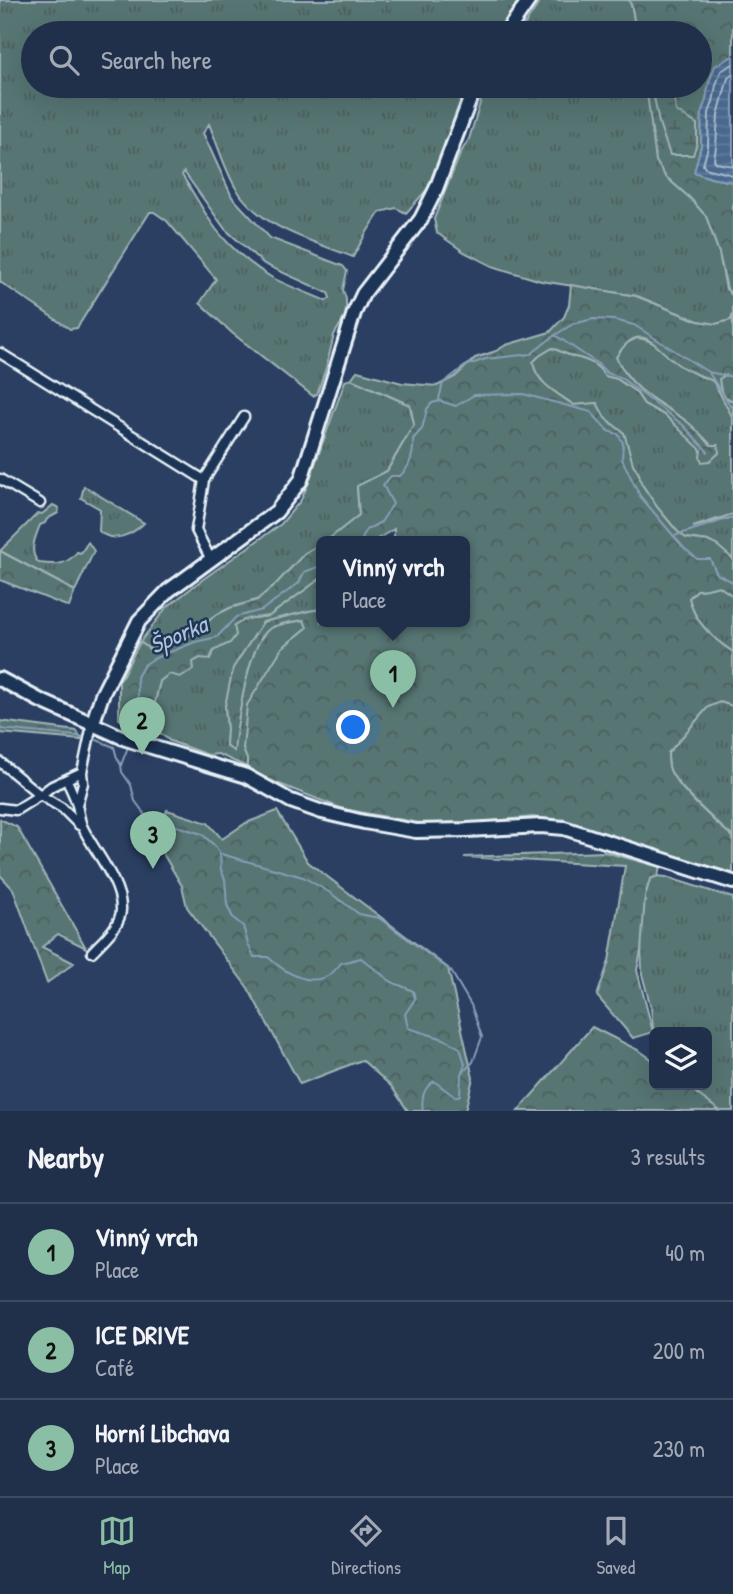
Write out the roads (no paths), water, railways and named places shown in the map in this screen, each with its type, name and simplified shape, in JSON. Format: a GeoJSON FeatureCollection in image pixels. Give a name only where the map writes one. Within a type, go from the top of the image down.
{"type":"FeatureCollection","features":[{"type":"Feature","properties":{"kind":"street"},"geometry":{"type":"LineString","coordinates":[[514,21],[529,0]]}},
{"type":"Feature","properties":{"kind":"street"},"geometry":{"type":"LineString","coordinates":[[77,805],[90,733],[102,695],[139,621],[168,591],[276,512],[301,480],[354,313],[363,294],[421,219],[436,189],[471,98]]}},
{"type":"Feature","properties":{"kind":"street"},"geometry":{"type":"LineString","coordinates":[[0,353],[204,480]]}},
{"type":"Feature","properties":{"kind":"street"},"geometry":{"type":"LineString","coordinates":[[211,559],[196,530],[204,480],[244,417]]}},
{"type":"Feature","properties":{"kind":"street"},"geometry":{"type":"LineString","coordinates":[[0,479],[40,503]]}},
{"type":"Feature","properties":{"kind":"street"},"geometry":{"type":"LineString","coordinates":[[0,679],[90,733],[130,741],[246,776],[291,801],[343,817],[416,831],[527,826],[564,828],[733,882]]}},
{"type":"Feature","properties":{"kind":"street"},"geometry":{"type":"LineString","coordinates":[[0,762],[40,795],[62,808],[84,829]]}},
{"type":"Feature","properties":{"kind":"street"},"geometry":{"type":"LineString","coordinates":[[0,808],[16,810],[52,786],[82,772]]}},
{"type":"Feature","properties":{"kind":"street"},"geometry":{"type":"LineString","coordinates":[[67,780],[78,815],[106,866],[122,909],[116,924],[92,952]]}},
{"type":"Feature","properties":{"kind":"water"},"geometry":{"type":"Polygon","coordinates":[[[733,56],[733,182],[694,172],[701,146],[702,111],[706,98],[712,98],[712,74],[715,66],[733,56]]]}},
{"type":"Feature","properties":{"kind":"waterway"},"geometry":{"type":"LineString","coordinates":[[439,399],[443,383],[465,366],[486,359],[531,354],[573,324],[593,319],[634,325],[708,372],[733,377]]}},
{"type":"Feature","properties":{"kind":"waterway"},"geometry":{"type":"LineString","coordinates":[[555,335],[607,373],[620,377],[683,425],[708,452]]}},
{"type":"Feature","properties":{"kind":"waterway"},"geometry":{"type":"LineString","coordinates":[[708,372],[733,408]]}},
{"type":"Feature","properties":{"kind":"waterway","name":"Šporka"},"geometry":{"type":"LineString","coordinates":[[364,536],[366,530],[381,522],[393,504],[383,485],[391,476],[400,476],[409,464],[413,439],[422,429],[427,409],[432,403],[440,401],[456,406],[474,395],[523,394],[591,412],[608,431],[618,434],[623,443],[622,459],[640,496],[683,547],[697,559],[710,559],[717,574],[733,582]]}},
{"type":"Feature","properties":{"kind":"waterway"},"geometry":{"type":"LineString","coordinates":[[674,536],[733,517]]}},
{"type":"Feature","properties":{"kind":"waterway","name":"Šporka"},"geometry":{"type":"LineString","coordinates":[[132,735],[139,716],[137,677],[144,665],[195,642],[217,637],[236,617],[262,610],[299,583],[304,572],[316,568]]}},
{"type":"Feature","properties":{"kind":"waterway"},"geometry":{"type":"LineString","coordinates":[[0,729],[86,737]]}},
{"type":"Feature","properties":{"kind":"waterway"},"geometry":{"type":"LineString","coordinates":[[92,738],[114,747],[121,765]]}},
{"type":"Feature","properties":{"kind":"waterway","name":"Šporka"},"geometry":{"type":"LineString","coordinates":[[128,747],[121,765],[122,772],[131,785],[135,801],[149,820],[202,834],[220,854],[227,905],[233,918],[243,926],[254,957],[268,957],[295,976],[314,980],[324,978],[341,963],[361,958],[390,981],[413,991],[415,999],[405,1014],[408,1028],[444,1039],[460,1048],[465,1064],[461,1074],[460,1095],[455,1097],[434,1081],[424,1094],[423,1111]]}},
{"type":"Feature","properties":{"kind":"waterway"},"geometry":{"type":"LineString","coordinates":[[221,854],[303,877],[359,914],[379,918],[451,971],[471,1005],[482,1037],[473,1062],[463,1072]]}},
{"type":"Feature","properties":{"kind":"place","name":"Vinný vrch"},"geometry":{"type":"Point","coordinates":[393,708]}},
{"type":"Feature","properties":{"kind":"place","name":"ICE DRIVE"},"geometry":{"type":"Point","coordinates":[142,755]}},
{"type":"Feature","properties":{"kind":"place","name":"Horní Libchava"},"geometry":{"type":"Point","coordinates":[153,869]}}]}
